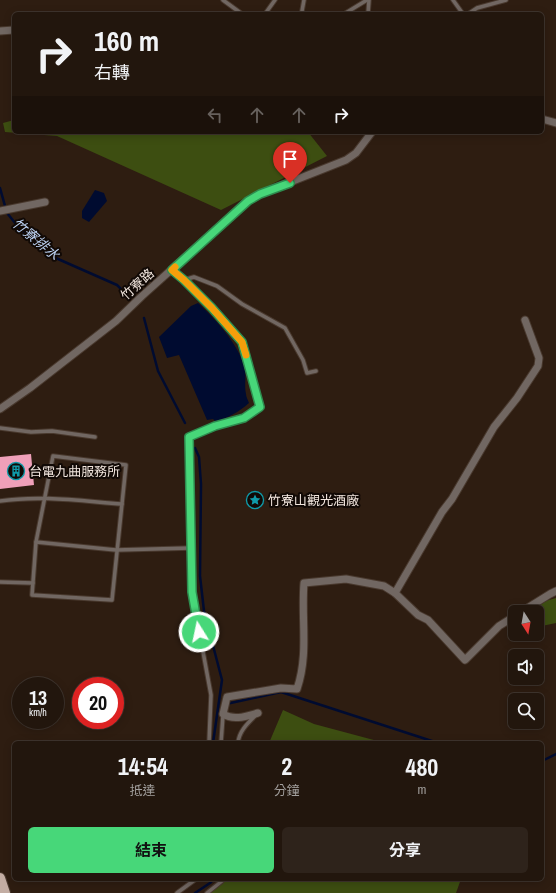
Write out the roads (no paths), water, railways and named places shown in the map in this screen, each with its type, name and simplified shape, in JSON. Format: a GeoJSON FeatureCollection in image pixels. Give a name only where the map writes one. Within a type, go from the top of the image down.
{"type":"FeatureCollection","features":[{"type":"Feature","properties":{"kind":"main road"},"geometry":{"type":"LineString","coordinates":[[0,878],[5,893]]}},
{"type":"Feature","properties":{"kind":"street"},"geometry":{"type":"LineString","coordinates":[[0,31],[12,30]]}},
{"type":"Feature","properties":{"kind":"street"},"geometry":{"type":"LineString","coordinates":[[544,120],[556,123]]}},
{"type":"Feature","properties":{"kind":"street","name":"竹寮路"},"geometry":{"type":"LineString","coordinates":[[0,409],[30,388],[116,321],[248,201],[260,194],[346,160],[356,153],[370,134]]}},
{"type":"Feature","properties":{"kind":"street"},"geometry":{"type":"LineString","coordinates":[[0,211],[45,202]]}},
{"type":"Feature","properties":{"kind":"street"},"geometry":{"type":"LineString","coordinates":[[395,593],[494,427],[517,398],[538,366],[539,358],[525,320]]}},
{"type":"Feature","properties":{"kind":"street"},"geometry":{"type":"LineString","coordinates":[[258,713],[241,718],[228,717],[223,714],[227,697],[281,688],[297,689],[304,665],[305,651],[304,583],[346,579],[384,586],[395,593],[418,615],[428,620],[466,660],[499,626],[508,620]]}},
{"type":"Feature","properties":{"kind":"street"},"geometry":{"type":"LineString","coordinates":[[532,605],[556,591]]}},
{"type":"Feature","properties":{"kind":"lane"},"geometry":{"type":"LineString","coordinates":[[223,0],[239,12]]}},
{"type":"Feature","properties":{"kind":"lane"},"geometry":{"type":"LineString","coordinates":[[266,12],[275,0]]}},
{"type":"Feature","properties":{"kind":"lane"},"geometry":{"type":"LineString","coordinates":[[303,12],[304,0]]}},
{"type":"Feature","properties":{"kind":"lane"},"geometry":{"type":"LineString","coordinates":[[347,12],[368,0]]}},
{"type":"Feature","properties":{"kind":"lane"},"geometry":{"type":"LineString","coordinates":[[368,0],[368,12]]}},
{"type":"Feature","properties":{"kind":"lane"},"geometry":{"type":"LineString","coordinates":[[453,0],[462,12]]}},
{"type":"Feature","properties":{"kind":"lane"},"geometry":{"type":"LineString","coordinates":[[471,12],[490,3],[506,0]]}},
{"type":"Feature","properties":{"kind":"lane"},"geometry":{"type":"LineString","coordinates":[[172,270],[184,280],[242,342],[260,407],[244,418],[215,426],[189,437],[192,592],[211,695],[209,741]]}},
{"type":"Feature","properties":{"kind":"lane"},"geometry":{"type":"LineString","coordinates":[[184,280],[194,277],[217,286],[242,304],[285,328],[303,360],[308,373],[316,371]]}},
{"type":"Feature","properties":{"kind":"lane"},"geometry":{"type":"LineString","coordinates":[[0,428],[31,432],[52,431],[95,438]]}},
{"type":"Feature","properties":{"kind":"lane"},"geometry":{"type":"LineString","coordinates":[[53,456],[126,465],[112,600],[32,595],[36,542],[44,498],[53,456]]}},
{"type":"Feature","properties":{"kind":"lane"},"geometry":{"type":"LineString","coordinates":[[0,501],[14,498],[44,498],[122,504]]}},
{"type":"Feature","properties":{"kind":"lane"},"geometry":{"type":"LineString","coordinates":[[36,542],[116,550],[191,548]]}},
{"type":"Feature","properties":{"kind":"lane"},"geometry":{"type":"LineString","coordinates":[[0,582],[33,583]]}},
{"type":"Feature","properties":{"kind":"lane"},"geometry":{"type":"LineString","coordinates":[[238,741],[243,728],[258,713]]}},
{"type":"Feature","properties":{"kind":"lane"},"geometry":{"type":"LineString","coordinates":[[222,741],[223,714]]}},
{"type":"Feature","properties":{"kind":"lane"},"geometry":{"type":"LineString","coordinates":[[177,893],[193,881]]}},
{"type":"Feature","properties":{"kind":"lane"},"geometry":{"type":"LineString","coordinates":[[207,893],[222,881]]}},
{"type":"Feature","properties":{"kind":"water"},"geometry":{"type":"Polygon","coordinates":[[[95,190],[104,193],[107,201],[89,222],[82,218],[82,211],[95,190]]]}},
{"type":"Feature","properties":{"kind":"water"},"geometry":{"type":"Polygon","coordinates":[[[198,303],[212,316],[231,340],[241,357],[245,370],[245,391],[249,403],[234,414],[216,422],[213,419],[207,420],[179,355],[167,358],[159,337],[191,306],[198,303]]]}},
{"type":"Feature","properties":{"kind":"waterway","name":"竹寮排水"},"geometry":{"type":"LineString","coordinates":[[0,188],[7,213],[20,229],[58,259],[117,285],[130,298]]}},
{"type":"Feature","properties":{"kind":"waterway"},"geometry":{"type":"LineString","coordinates":[[144,318],[158,371],[185,423]]}},
{"type":"Feature","properties":{"kind":"waterway"},"geometry":{"type":"LineString","coordinates":[[195,448],[199,457],[201,484],[200,576],[204,611],[222,680],[213,741]]}},
{"type":"Feature","properties":{"kind":"waterway"},"geometry":{"type":"LineString","coordinates":[[226,704],[281,692],[432,741]]}},
{"type":"Feature","properties":{"kind":"waterway"},"geometry":{"type":"LineString","coordinates":[[544,760],[556,754]]}},
{"type":"Feature","properties":{"kind":"waterway"},"geometry":{"type":"LineString","coordinates":[[195,893],[212,881]]}},
{"type":"Feature","properties":{"kind":"place","name":"台電九曲服務所"},"geometry":{"type":"Point","coordinates":[16,471]}},
{"type":"Feature","properties":{"kind":"place","name":"竹寮山觀光酒廠"},"geometry":{"type":"Point","coordinates":[255,500]}}]}
